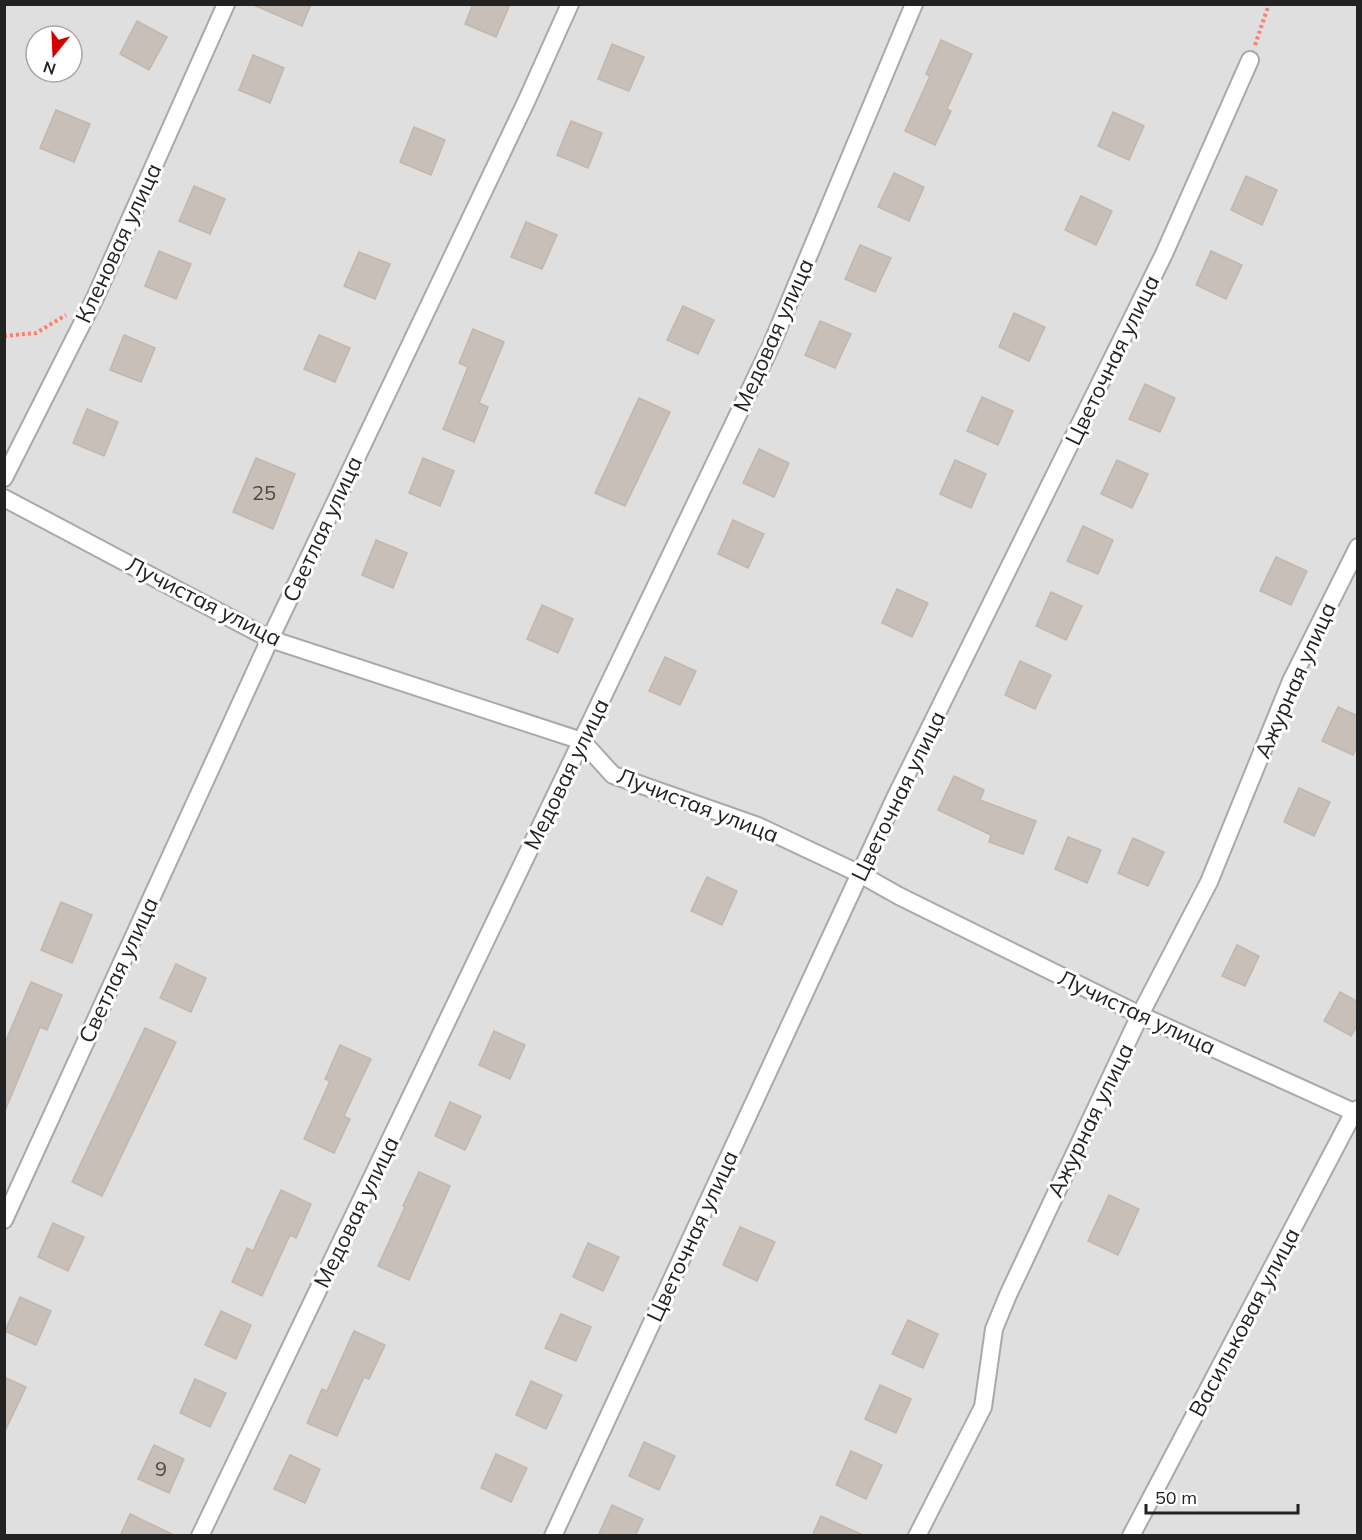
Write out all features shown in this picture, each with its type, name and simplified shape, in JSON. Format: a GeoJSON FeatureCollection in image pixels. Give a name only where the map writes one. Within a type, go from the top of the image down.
{"type":"FeatureCollection","features":[{"type":"Feature","properties":{"kind":"street","name":"Кленовая улица"},"geometry":{"type":"LineString","coordinates":[[4,478],[95,298],[226,4]]}},
{"type":"Feature","properties":{"kind":"street","name":"Светлая улица"},"geometry":{"type":"LineString","coordinates":[[4,1220],[270,639],[526,102],[570,4]]}},
{"type":"Feature","properties":{"kind":"street","name":"Медовая улица"},"geometry":{"type":"LineString","coordinates":[[200,1536],[770,348],[914,4]]}},
{"type":"Feature","properties":{"kind":"street","name":"Цветочная улица"},"geometry":{"type":"LineString","coordinates":[[553,1536],[906,777],[1164,254],[1250,60]]}},
{"type":"Feature","properties":{"kind":"street","name":"Лучистая улица"},"geometry":{"type":"LineString","coordinates":[[4,498],[270,639],[582,741],[613,775],[758,826],[860,874],[899,896],[1140,1015],[1356,1112]]}},
{"type":"Feature","properties":{"kind":"street","name":"Ажурная улица"},"geometry":{"type":"LineString","coordinates":[[917,1536],[983,1407],[994,1329],[1004,1303],[1140,1015],[1209,882],[1291,681],[1358,547]]}},
{"type":"Feature","properties":{"kind":"street","name":"Васильковая улица"},"geometry":{"type":"LineString","coordinates":[[1131,1536],[1356,1112]]}},
{"type":"Feature","properties":{"kind":"path"},"geometry":{"type":"LineString","coordinates":[[1250,60],[1269,4]]}},
{"type":"Feature","properties":{"kind":"path"},"geometry":{"type":"LineString","coordinates":[[4,336],[36,333],[95,298]]}},
{"type":"Feature","properties":{"kind":"shaded area"},"geometry":{"type":"Polygon","coordinates":[[[5,5],[1357,5],[1357,1535],[5,1535],[5,5]]]}},
{"type":"Feature","properties":{"kind":"building"},"geometry":{"type":"Polygon","coordinates":[[[251,4],[311,4],[302,26],[251,4]]]}},
{"type":"Feature","properties":{"kind":"building"},"geometry":{"type":"Polygon","coordinates":[[[473,4],[510,4],[496,37],[465,24],[473,4]]]}},
{"type":"Feature","properties":{"kind":"building"},"geometry":{"type":"Polygon","coordinates":[[[137,21],[167,37],[149,70],[120,54],[137,21]]]}},
{"type":"Feature","properties":{"kind":"building"},"geometry":{"type":"Polygon","coordinates":[[[941,40],[972,54],[947,109],[951,111],[935,145],[905,131],[930,76],[926,74],[941,40]]]}},
{"type":"Feature","properties":{"kind":"building"},"geometry":{"type":"Polygon","coordinates":[[[612,44],[644,57],[629,91],[598,79],[612,44]]]}},
{"type":"Feature","properties":{"kind":"building"},"geometry":{"type":"Polygon","coordinates":[[[253,55],[284,68],[270,103],[239,90],[253,55]]]}},
{"type":"Feature","properties":{"kind":"building"},"geometry":{"type":"Polygon","coordinates":[[[56,110],[90,124],[74,162],[40,148],[56,110]]]}},
{"type":"Feature","properties":{"kind":"building"},"geometry":{"type":"Polygon","coordinates":[[[1113,112],[1144,126],[1129,160],[1098,146],[1113,112]]]}},
{"type":"Feature","properties":{"kind":"building"},"geometry":{"type":"Polygon","coordinates":[[[571,121],[602,133],[588,168],[557,155],[571,121]]]}},
{"type":"Feature","properties":{"kind":"building"},"geometry":{"type":"Polygon","coordinates":[[[414,127],[445,140],[431,175],[400,162],[414,127]]]}},
{"type":"Feature","properties":{"kind":"building"},"geometry":{"type":"Polygon","coordinates":[[[894,173],[924,187],[909,221],[878,207],[894,173]]]}},
{"type":"Feature","properties":{"kind":"building"},"geometry":{"type":"Polygon","coordinates":[[[1246,176],[1277,190],[1262,225],[1231,210],[1246,176]]]}},
{"type":"Feature","properties":{"kind":"building"},"geometry":{"type":"Polygon","coordinates":[[[194,186],[225,199],[210,234],[179,221],[194,186]]]}},
{"type":"Feature","properties":{"kind":"building"},"geometry":{"type":"Polygon","coordinates":[[[1081,196],[1112,211],[1096,245],[1065,230],[1081,196]]]}},
{"type":"Feature","properties":{"kind":"building"},"geometry":{"type":"Polygon","coordinates":[[[526,222],[557,235],[542,269],[511,257],[526,222]]]}},
{"type":"Feature","properties":{"kind":"building"},"geometry":{"type":"Polygon","coordinates":[[[860,245],[891,258],[875,292],[845,279],[860,245]]]}},
{"type":"Feature","properties":{"kind":"building"},"geometry":{"type":"Polygon","coordinates":[[[159,251],[191,264],[176,299],[145,286],[159,251]]]}},
{"type":"Feature","properties":{"kind":"building"},"geometry":{"type":"Polygon","coordinates":[[[1211,251],[1242,265],[1226,299],[1196,285],[1211,251]]]}},
{"type":"Feature","properties":{"kind":"building"},"geometry":{"type":"Polygon","coordinates":[[[359,252],[390,264],[375,299],[344,286],[359,252]]]}},
{"type":"Feature","properties":{"kind":"building"},"geometry":{"type":"Polygon","coordinates":[[[683,306],[714,320],[698,354],[667,340],[683,306]]]}},
{"type":"Feature","properties":{"kind":"building"},"geometry":{"type":"Polygon","coordinates":[[[1014,313],[1045,327],[1029,361],[999,347],[1014,313]]]}},
{"type":"Feature","properties":{"kind":"building"},"geometry":{"type":"Polygon","coordinates":[[[820,321],[851,334],[835,368],[805,355],[820,321]]]}},
{"type":"Feature","properties":{"kind":"building"},"geometry":{"type":"Polygon","coordinates":[[[473,329],[504,342],[479,403],[488,407],[474,442],[443,429],[468,367],[459,363],[473,329]]]}},
{"type":"Feature","properties":{"kind":"building"},"geometry":{"type":"Polygon","coordinates":[[[124,335],[155,348],[141,382],[110,370],[124,335]]]}},
{"type":"Feature","properties":{"kind":"building"},"geometry":{"type":"Polygon","coordinates":[[[319,335],[350,348],[335,382],[304,369],[319,335]]]}},
{"type":"Feature","properties":{"kind":"building"},"geometry":{"type":"Polygon","coordinates":[[[1145,384],[1175,398],[1160,432],[1129,419],[1145,384]]]}},
{"type":"Feature","properties":{"kind":"building"},"geometry":{"type":"Polygon","coordinates":[[[982,397],[1013,411],[998,445],[967,431],[982,397]]]}},
{"type":"Feature","properties":{"kind":"building"},"geometry":{"type":"Polygon","coordinates":[[[639,398],[670,412],[625,506],[595,493],[639,398]]]}},
{"type":"Feature","properties":{"kind":"building"},"geometry":{"type":"Polygon","coordinates":[[[87,409],[118,422],[104,456],[73,443],[87,409]]]}},
{"type":"Feature","properties":{"kind":"building"},"geometry":{"type":"Polygon","coordinates":[[[759,449],[789,463],[774,497],[743,483],[759,449]]]}},
{"type":"Feature","properties":{"kind":"building"},"geometry":{"type":"Polygon","coordinates":[[[256,458],[295,474],[273,529],[233,512],[256,458]]]}},
{"type":"Feature","properties":{"kind":"building"},"geometry":{"type":"Polygon","coordinates":[[[423,458],[454,471],[440,506],[409,493],[423,458]]]}},
{"type":"Feature","properties":{"kind":"building"},"geometry":{"type":"Polygon","coordinates":[[[955,460],[986,474],[971,508],[940,494],[955,460]]]}},
{"type":"Feature","properties":{"kind":"building"},"geometry":{"type":"Polygon","coordinates":[[[1117,460],[1148,474],[1132,508],[1101,494],[1117,460]]]}},
{"type":"Feature","properties":{"kind":"building"},"geometry":{"type":"Polygon","coordinates":[[[733,520],[764,534],[748,568],[718,554],[733,520]]]}},
{"type":"Feature","properties":{"kind":"building"},"geometry":{"type":"Polygon","coordinates":[[[1083,526],[1113,540],[1098,574],[1067,561],[1083,526]]]}},
{"type":"Feature","properties":{"kind":"building"},"geometry":{"type":"Polygon","coordinates":[[[376,540],[407,553],[393,588],[362,575],[376,540]]]}},
{"type":"Feature","properties":{"kind":"building"},"geometry":{"type":"Polygon","coordinates":[[[1276,557],[1307,571],[1291,605],[1260,591],[1276,557]]]}},
{"type":"Feature","properties":{"kind":"building"},"geometry":{"type":"Polygon","coordinates":[[[897,589],[928,603],[912,637],[882,623],[897,589]]]}},
{"type":"Feature","properties":{"kind":"building"},"geometry":{"type":"Polygon","coordinates":[[[1051,592],[1082,606],[1066,640],[1036,626],[1051,592]]]}},
{"type":"Feature","properties":{"kind":"building"},"geometry":{"type":"Polygon","coordinates":[[[542,605],[573,619],[558,653],[527,639],[542,605]]]}},
{"type":"Feature","properties":{"kind":"building"},"geometry":{"type":"Polygon","coordinates":[[[665,657],[696,671],[680,705],[649,691],[665,657]]]}},
{"type":"Feature","properties":{"kind":"building"},"geometry":{"type":"Polygon","coordinates":[[[1020,661],[1051,675],[1035,709],[1005,695],[1020,661]]]}},
{"type":"Feature","properties":{"kind":"building"},"geometry":{"type":"Polygon","coordinates":[[[1338,707],[1358,716],[1358,745],[1353,755],[1322,741],[1338,707]]]}},
{"type":"Feature","properties":{"kind":"building"},"geometry":{"type":"Polygon","coordinates":[[[954,776],[984,790],[980,800],[1036,821],[1023,854],[989,842],[991,835],[938,810],[954,776]]]}},
{"type":"Feature","properties":{"kind":"building"},"geometry":{"type":"Polygon","coordinates":[[[1299,788],[1330,802],[1314,836],[1284,822],[1299,788]]]}},
{"type":"Feature","properties":{"kind":"building"},"geometry":{"type":"Polygon","coordinates":[[[1068,837],[1101,850],[1087,883],[1055,869],[1068,837]]]}},
{"type":"Feature","properties":{"kind":"building"},"geometry":{"type":"Polygon","coordinates":[[[1133,838],[1164,852],[1148,886],[1118,873],[1133,838]]]}},
{"type":"Feature","properties":{"kind":"building"},"geometry":{"type":"Polygon","coordinates":[[[707,877],[737,891],[722,925],[691,911],[707,877]]]}},
{"type":"Feature","properties":{"kind":"building"},"geometry":{"type":"Polygon","coordinates":[[[61,902],[92,915],[72,963],[41,950],[61,902]]]}},
{"type":"Feature","properties":{"kind":"building"},"geometry":{"type":"Polygon","coordinates":[[[1237,945],[1259,956],[1245,986],[1222,976],[1237,945]]]}},
{"type":"Feature","properties":{"kind":"building"},"geometry":{"type":"Polygon","coordinates":[[[176,964],[206,978],[191,1012],[160,998],[176,964]]]}},
{"type":"Feature","properties":{"kind":"building"},"geometry":{"type":"Polygon","coordinates":[[[31,982],[62,995],[47,1030],[40,1027],[4,1113],[4,1045],[31,982]]]}},
{"type":"Feature","properties":{"kind":"building"},"geometry":{"type":"Polygon","coordinates":[[[1340,992],[1358,1002],[1358,1024],[1351,1036],[1324,1021],[1340,992]]]}},
{"type":"Feature","properties":{"kind":"building"},"geometry":{"type":"Polygon","coordinates":[[[145,1028],[176,1042],[102,1196],[72,1182],[145,1028]]]}},
{"type":"Feature","properties":{"kind":"building"},"geometry":{"type":"Polygon","coordinates":[[[494,1031],[525,1045],[510,1079],[479,1065],[494,1031]]]}},
{"type":"Feature","properties":{"kind":"building"},"geometry":{"type":"Polygon","coordinates":[[[340,1045],[371,1059],[344,1116],[350,1119],[334,1153],[304,1139],[330,1081],[325,1079],[340,1045]]]}},
{"type":"Feature","properties":{"kind":"building"},"geometry":{"type":"Polygon","coordinates":[[[450,1102],[481,1116],[465,1150],[435,1136],[450,1102]]]}},
{"type":"Feature","properties":{"kind":"building"},"geometry":{"type":"Polygon","coordinates":[[[419,1172],[450,1186],[409,1280],[378,1266],[419,1172]]]}},
{"type":"Feature","properties":{"kind":"building"},"geometry":{"type":"Polygon","coordinates":[[[281,1190],[311,1204],[296,1238],[290,1235],[262,1296],[232,1282],[247,1248],[253,1251],[281,1190]]]}},
{"type":"Feature","properties":{"kind":"building"},"geometry":{"type":"Polygon","coordinates":[[[1109,1195],[1139,1209],[1118,1255],[1088,1241],[1109,1195]]]}},
{"type":"Feature","properties":{"kind":"building"},"geometry":{"type":"Polygon","coordinates":[[[53,1223],[84,1237],[68,1271],[38,1257],[53,1223]]]}},
{"type":"Feature","properties":{"kind":"building"},"geometry":{"type":"Polygon","coordinates":[[[740,1227],[775,1242],[757,1281],[723,1265],[740,1227]]]}},
{"type":"Feature","properties":{"kind":"building"},"geometry":{"type":"Polygon","coordinates":[[[588,1243],[619,1257],[603,1291],[573,1277],[588,1243]]]}},
{"type":"Feature","properties":{"kind":"building"},"geometry":{"type":"Polygon","coordinates":[[[20,1297],[51,1311],[36,1345],[5,1331],[20,1297]]]}},
{"type":"Feature","properties":{"kind":"building"},"geometry":{"type":"Polygon","coordinates":[[[221,1311],[251,1325],[236,1359],[205,1345],[221,1311]]]}},
{"type":"Feature","properties":{"kind":"building"},"geometry":{"type":"Polygon","coordinates":[[[561,1314],[591,1327],[576,1361],[545,1348],[561,1314]]]}},
{"type":"Feature","properties":{"kind":"building"},"geometry":{"type":"Polygon","coordinates":[[[908,1320],[938,1334],[923,1368],[892,1354],[908,1320]]]}},
{"type":"Feature","properties":{"kind":"building"},"geometry":{"type":"Polygon","coordinates":[[[354,1331],[385,1345],[369,1379],[364,1377],[337,1436],[307,1423],[322,1389],[327,1391],[354,1331]]]}},
{"type":"Feature","properties":{"kind":"building"},"geometry":{"type":"Polygon","coordinates":[[[4,1377],[26,1387],[4,1433],[4,1377]]]}},
{"type":"Feature","properties":{"kind":"building"},"geometry":{"type":"Polygon","coordinates":[[[195,1379],[226,1393],[210,1427],[180,1413],[195,1379]]]}},
{"type":"Feature","properties":{"kind":"building"},"geometry":{"type":"Polygon","coordinates":[[[531,1381],[562,1395],[546,1429],[516,1415],[531,1381]]]}},
{"type":"Feature","properties":{"kind":"building"},"geometry":{"type":"Polygon","coordinates":[[[880,1385],[911,1399],[896,1433],[865,1419],[880,1385]]]}},
{"type":"Feature","properties":{"kind":"building"},"geometry":{"type":"Polygon","coordinates":[[[644,1442],[675,1456],[659,1490],[629,1476],[644,1442]]]}},
{"type":"Feature","properties":{"kind":"building"},"geometry":{"type":"Polygon","coordinates":[[[154,1445],[184,1459],[169,1493],[138,1479],[154,1445]]]}},
{"type":"Feature","properties":{"kind":"building"},"geometry":{"type":"Polygon","coordinates":[[[851,1451],[882,1465],[866,1499],[836,1485],[851,1451]]]}},
{"type":"Feature","properties":{"kind":"building"},"geometry":{"type":"Polygon","coordinates":[[[496,1454],[527,1468],[511,1502],[481,1488],[496,1454]]]}},
{"type":"Feature","properties":{"kind":"building"},"geometry":{"type":"Polygon","coordinates":[[[290,1455],[320,1469],[305,1503],[274,1489],[290,1455]]]}},
{"type":"Feature","properties":{"kind":"building"},"geometry":{"type":"Polygon","coordinates":[[[612,1505],[643,1519],[635,1536],[598,1536],[612,1505]]]}},
{"type":"Feature","properties":{"kind":"building"},"geometry":{"type":"Polygon","coordinates":[[[130,1514],[176,1536],[120,1536],[130,1514]]]}},
{"type":"Feature","properties":{"kind":"building"},"geometry":{"type":"Polygon","coordinates":[[[821,1516],[865,1536],[812,1536],[821,1516]]]}}]}
